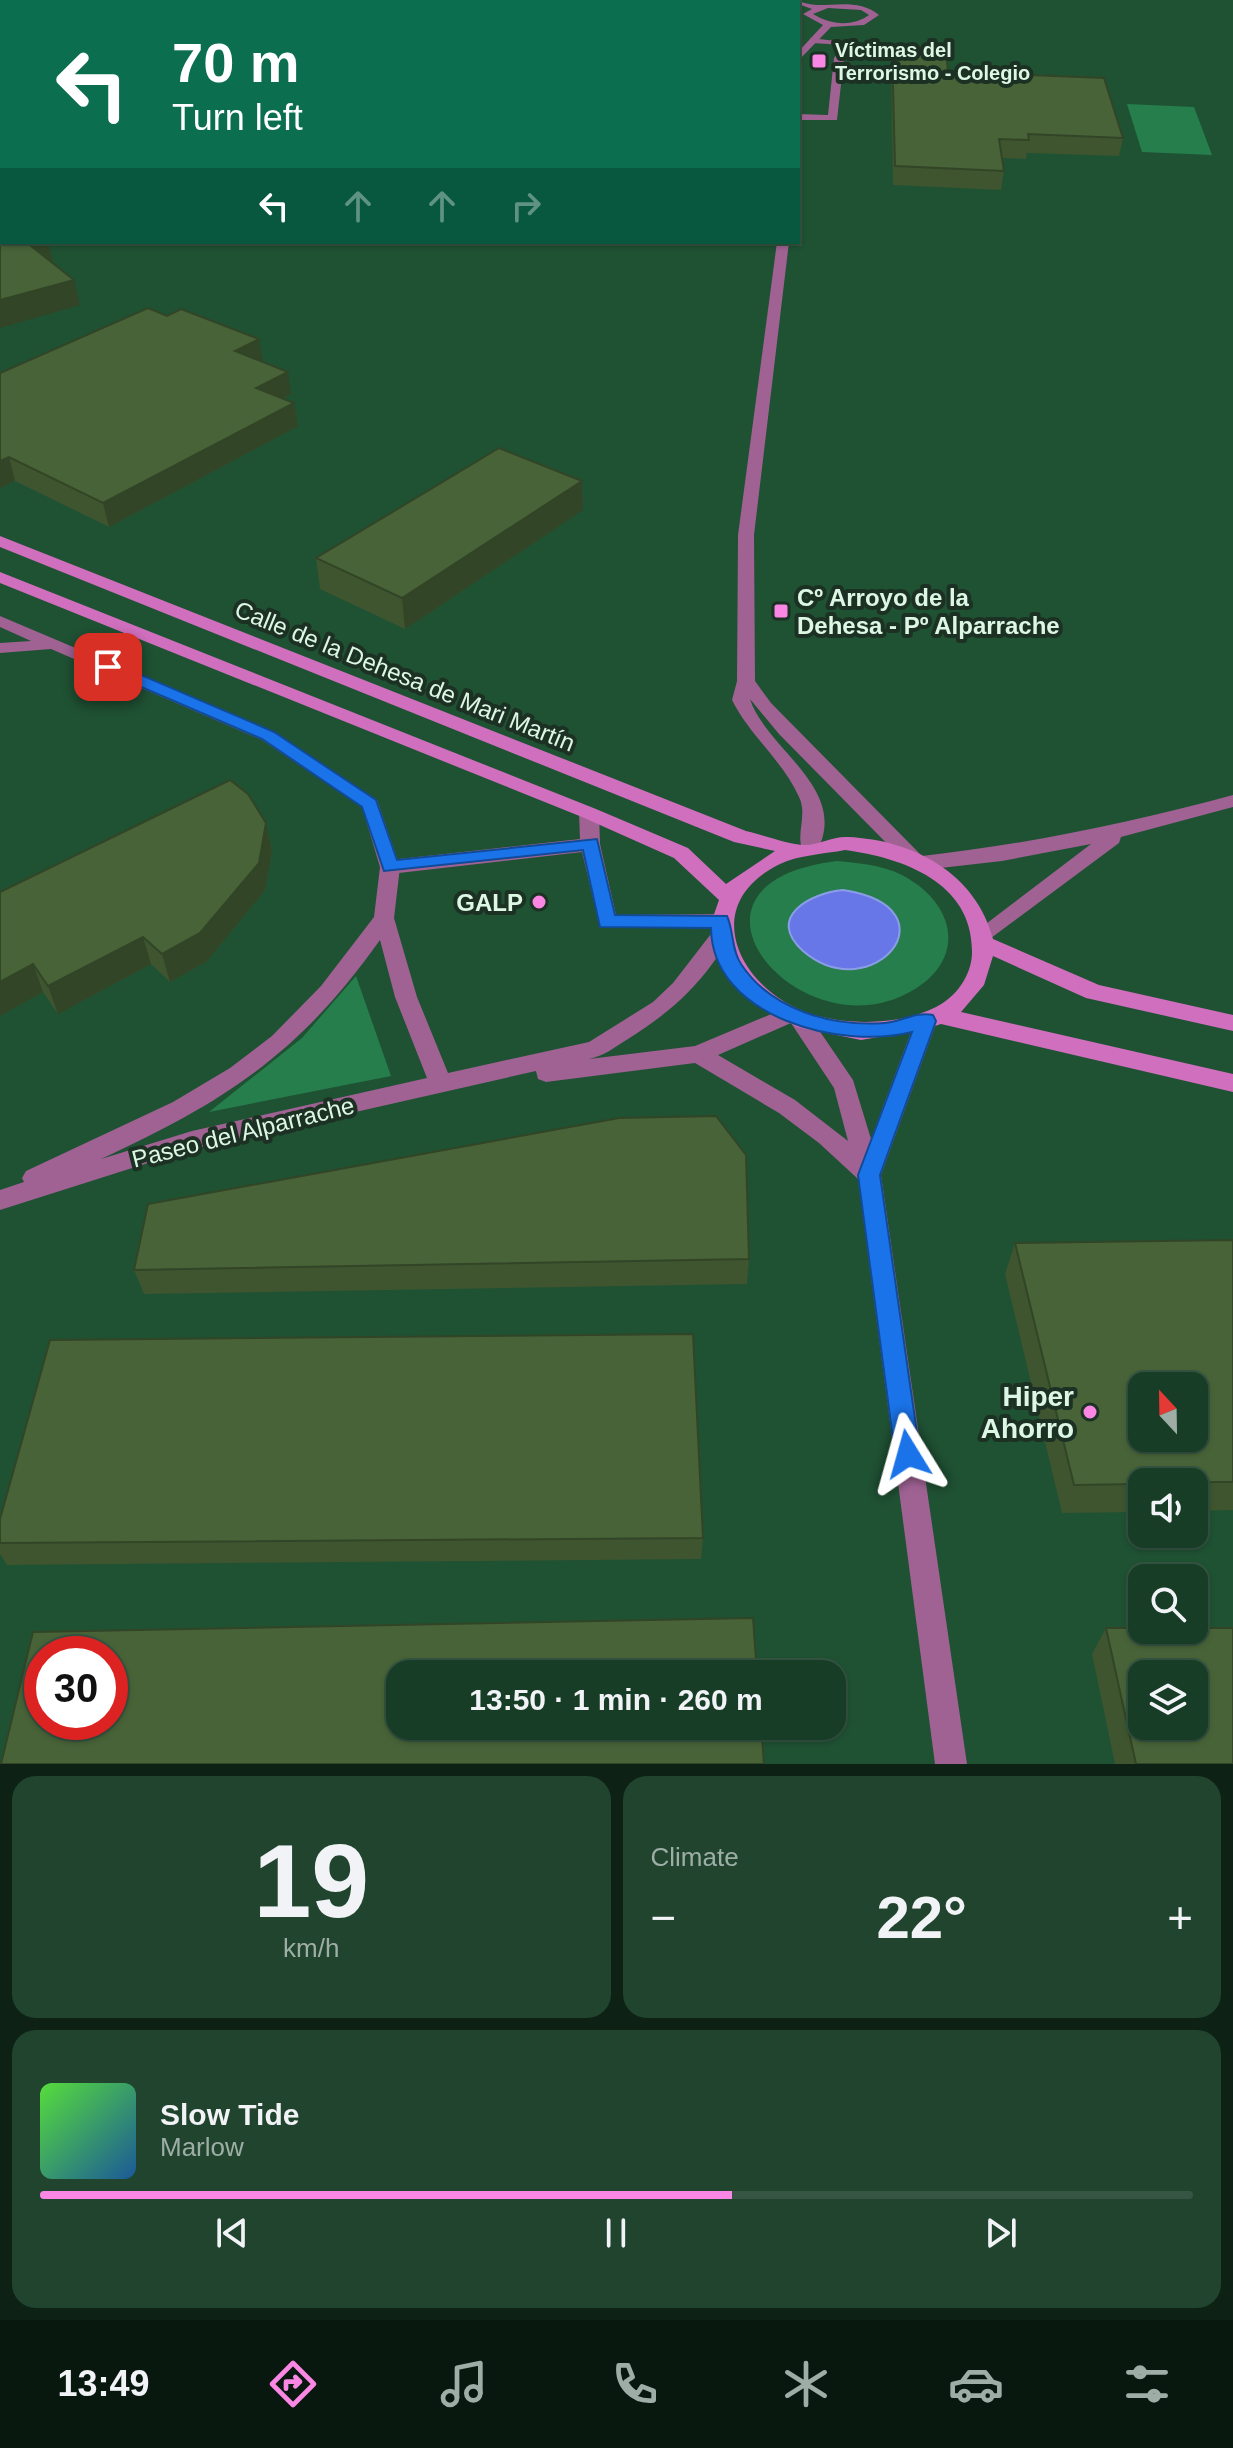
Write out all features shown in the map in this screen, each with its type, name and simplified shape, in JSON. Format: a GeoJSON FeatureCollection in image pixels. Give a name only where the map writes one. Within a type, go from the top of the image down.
{"type":"FeatureCollection","features":[{"type":"Feature","properties":{"kind":"street"},"geometry":{"type":"LineString","coordinates":[[800,3],[816,7],[839,4],[863,8],[875,15],[873,19],[855,24],[829,24],[810,18],[807,14],[816,7]]}},
{"type":"Feature","properties":{"kind":"street"},"geometry":{"type":"LineString","coordinates":[[863,8],[874,4]]}},
{"type":"Feature","properties":{"kind":"street"},"geometry":{"type":"LineString","coordinates":[[800,56],[829,24]]}},
{"type":"Feature","properties":{"kind":"street"},"geometry":{"type":"LineString","coordinates":[[800,117],[833,118],[839,58],[849,43],[813,40]]}},
{"type":"Feature","properties":{"kind":"street"},"geometry":{"type":"LineString","coordinates":[[783,244],[746,535],[746,681],[741,700],[748,718],[807,792],[814,812],[802,847]]}},
{"type":"Feature","properties":{"kind":"street","name":"Calle de la Dehesa de Mari Martín"},"geometry":{"type":"LineString","coordinates":[[0,541],[741,837],[802,847]]}},
{"type":"Feature","properties":{"kind":"street"},"geometry":{"type":"LineString","coordinates":[[0,577],[589,813],[681,853],[728,897]]}},
{"type":"Feature","properties":{"kind":"street"},"geometry":{"type":"LineString","coordinates":[[0,621],[268,736],[370,804],[390,867],[384,918],[406,997],[442,1086]]}},
{"type":"Feature","properties":{"kind":"street"},"geometry":{"type":"LineString","coordinates":[[0,648],[54,644]]}},
{"type":"Feature","properties":{"kind":"street"},"geometry":{"type":"LineString","coordinates":[[746,681],[781,729],[888,828],[918,861],[974,859],[1120,833],[1233,801]]}},
{"type":"Feature","properties":{"kind":"street"},"geometry":{"type":"LineString","coordinates":[[589,813],[590,844],[607,922],[721,928]]}},
{"type":"Feature","properties":{"kind":"street"},"geometry":{"type":"LineString","coordinates":[[984,938],[1120,833]]}},
{"type":"Feature","properties":{"kind":"street"},"geometry":{"type":"LineString","coordinates":[[794,1017],[843,1030],[887,1031],[933,1018],[965,995],[981,971],[984,938],[972,906],[951,882],[918,861],[880,848],[845,843],[802,847],[755,868],[728,897],[721,928],[731,965],[746,983],[794,1017],[845,1086],[869,1175],[951,1764]]}},
{"type":"Feature","properties":{"kind":"street"},"geometry":{"type":"LineString","coordinates":[[390,867],[590,844]]}},
{"type":"Feature","properties":{"kind":"street"},"geometry":{"type":"LineString","coordinates":[[0,1193],[185,1106],[265,1055],[360,954],[384,918]]}},
{"type":"Feature","properties":{"kind":"street","name":"Paseo del Alparrache"},"geometry":{"type":"LineString","coordinates":[[0,1200],[192,1140],[595,1049],[661,1008],[681,989],[721,928]]}},
{"type":"Feature","properties":{"kind":"street"},"geometry":{"type":"LineString","coordinates":[[984,938],[1094,992],[1233,1023]]}},
{"type":"Feature","properties":{"kind":"street","name":"Paseo del Alparrache"},"geometry":{"type":"LineString","coordinates":[[442,1086],[698,1054],[794,1017]]}},
{"type":"Feature","properties":{"kind":"street"},"geometry":{"type":"LineString","coordinates":[[933,1018],[1233,1083]]}},
{"type":"Feature","properties":{"kind":"street"},"geometry":{"type":"LineString","coordinates":[[869,1175],[933,1018]]}},
{"type":"Feature","properties":{"kind":"street"},"geometry":{"type":"LineString","coordinates":[[698,1054],[778,1096],[815,1123],[869,1175]]}},
{"type":"Feature","properties":{"kind":"green space"},"geometry":{"type":"Polygon","coordinates":[[[1127,104],[1194,107],[1212,155],[1142,152],[1127,104]]]}},
{"type":"Feature","properties":{"kind":"green space"},"geometry":{"type":"Polygon","coordinates":[[[837,861],[878,867],[902,875],[936,902],[945,918],[948,935],[946,951],[939,967],[925,982],[906,994],[864,1005],[823,1000],[788,982],[762,957],[750,928],[756,899],[783,875],[837,861]]]}},
{"type":"Feature","properties":{"kind":"green space"},"geometry":{"type":"Polygon","coordinates":[[[356,976],[391,1076],[209,1112],[302,1038],[356,976]]]}},
{"type":"Feature","properties":{"kind":"water"},"geometry":{"type":"Polygon","coordinates":[[[843,890],[877,900],[895,915],[900,933],[892,949],[877,962],[855,969],[829,966],[803,951],[792,939],[789,928],[791,918],[806,902],[843,890]]]}},
{"type":"Feature","properties":{"kind":"building"},"geometry":{"type":"Polygon","coordinates":[[[892,48],[946,50],[948,72],[1104,78],[1123,138],[1028,134],[1029,140],[999,139],[1004,171],[895,166],[892,48]]]}},
{"type":"Feature","properties":{"kind":"building"},"geometry":{"type":"Polygon","coordinates":[[[0,244],[38,244],[31,246],[74,280],[0,300],[0,244]]]}},
{"type":"Feature","properties":{"kind":"building"},"geometry":{"type":"Polygon","coordinates":[[[148,308],[167,316],[181,309],[259,339],[235,351],[288,372],[256,388],[294,403],[103,503],[9,457],[0,461],[0,373],[148,308]]]}},
{"type":"Feature","properties":{"kind":"building"},"geometry":{"type":"Polygon","coordinates":[[[499,448],[582,481],[402,598],[316,558],[499,448]]]}},
{"type":"Feature","properties":{"kind":"building"},"geometry":{"type":"Polygon","coordinates":[[[230,780],[248,794],[266,823],[259,863],[200,933],[162,954],[143,937],[48,986],[33,964],[0,982],[0,892],[230,780]]]}},
{"type":"Feature","properties":{"kind":"building"},"geometry":{"type":"Polygon","coordinates":[[[716,1116],[746,1155],[749,1259],[134,1270],[148,1204],[619,1118],[716,1116]]]}},
{"type":"Feature","properties":{"kind":"building","name":"Hiper Ahorro"},"geometry":{"type":"Polygon","coordinates":[[[1233,1240],[1233,1482],[1208,1482],[1208,1468],[1128,1468],[1128,1484],[1074,1485],[1015,1243],[1233,1240]]]}},
{"type":"Feature","properties":{"kind":"building"},"geometry":{"type":"Polygon","coordinates":[[[693,1334],[703,1538],[0,1543],[0,1519],[50,1340],[693,1334]]]}},
{"type":"Feature","properties":{"kind":"building"},"geometry":{"type":"Polygon","coordinates":[[[753,1618],[756,1660],[386,1660],[386,1740],[762,1740],[764,1764],[1,1764],[24,1669],[24,1740],[128,1740],[128,1636],[32,1636],[33,1632],[753,1618]]]}},
{"type":"Feature","properties":{"kind":"building"},"geometry":{"type":"Polygon","coordinates":[[[1106,1628],[1128,1628],[1128,1644],[1208,1644],[1208,1628],[1233,1628],[1233,1764],[1136,1764],[1131,1740],[1208,1740],[1208,1660],[1128,1660],[1128,1728],[1106,1628]]]}},
{"type":"Feature","properties":{"kind":"place","name":"Víctimas del Terrorismo - Colegio"},"geometry":{"type":"Point","coordinates":[819,61]}},
{"type":"Feature","properties":{"kind":"place","name":"Cº Arroyo de la Dehesa - Pº Alparrache"},"geometry":{"type":"Point","coordinates":[781,611]}},
{"type":"Feature","properties":{"kind":"place","name":"GALP"},"geometry":{"type":"Point","coordinates":[539,902]}},
{"type":"Feature","properties":{"kind":"place","name":"Hiper Ahorro"},"geometry":{"type":"Point","coordinates":[1090,1412]}},
{"type":"Feature","properties":{"kind":"route"},"geometry":{"type":"LineString","coordinates":[[108,667],[268,736],[370,804],[390,867],[590,844],[607,922],[721,921],[721,935],[731,965],[754,992],[800,1020],[843,1030],[887,1031],[926,1021],[869,1175],[908,1454]]}}]}
